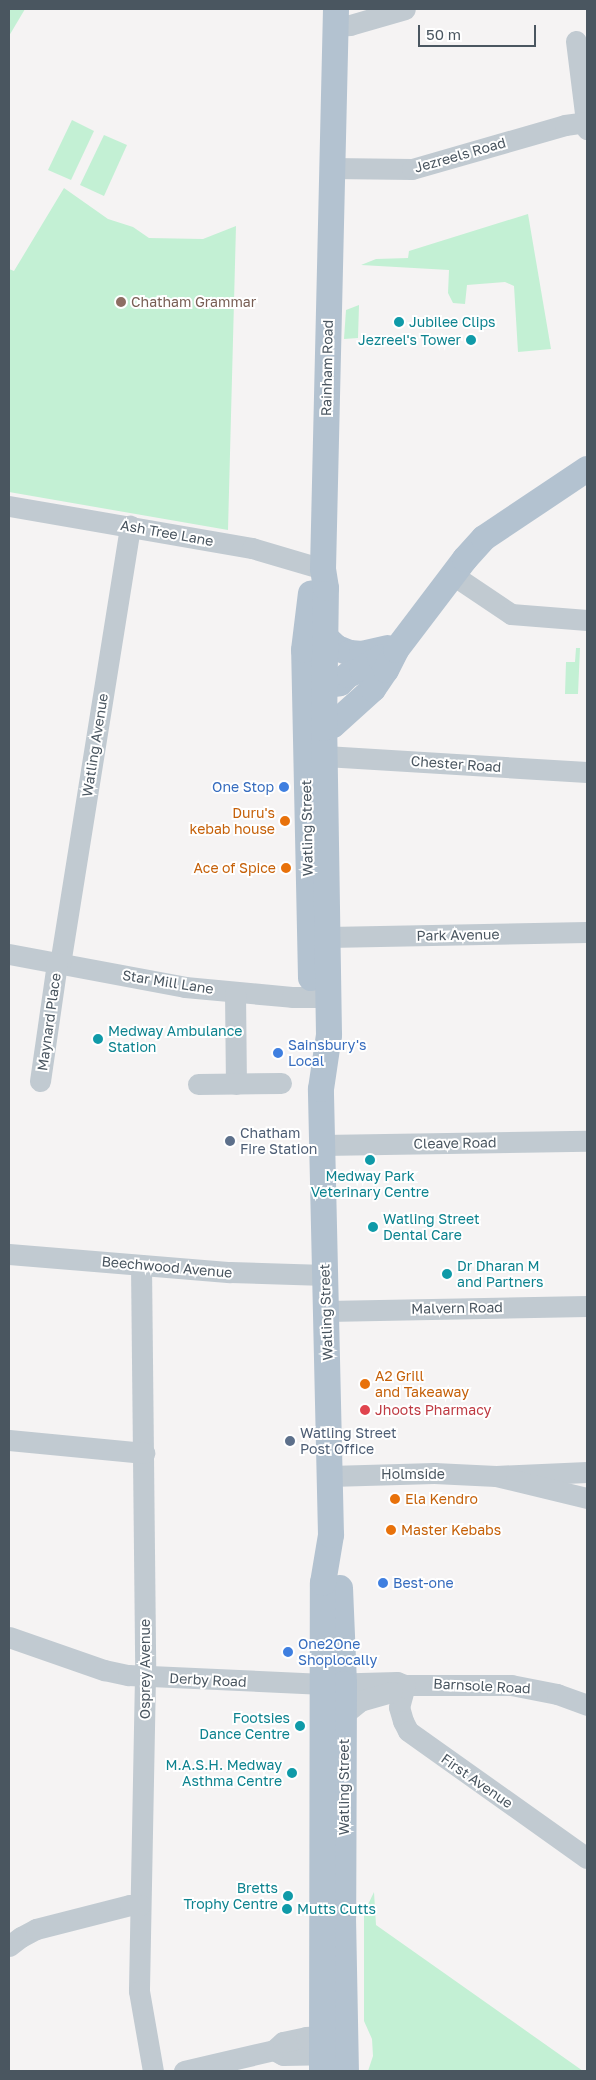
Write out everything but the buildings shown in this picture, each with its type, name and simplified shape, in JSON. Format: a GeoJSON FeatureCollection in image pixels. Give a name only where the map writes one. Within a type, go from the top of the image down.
{"type":"FeatureCollection","features":[{"type":"Feature","properties":{"kind":"main road","name":"Rainham Road"},"geometry":{"type":"LineString","coordinates":[[324,728],[315,687],[324,636],[326,588],[323,569],[336,18]]}},
{"type":"Feature","properties":{"kind":"main road"},"geometry":{"type":"LineString","coordinates":[[324,728],[333,726],[373,689],[398,649],[453,575],[488,534],[587,469]]}},
{"type":"Feature","properties":{"kind":"main road","name":"Watling Street"},"geometry":{"type":"LineString","coordinates":[[320,997],[315,687],[304,650],[312,588],[323,569]]}},
{"type":"Feature","properties":{"kind":"main road"},"geometry":{"type":"LineString","coordinates":[[324,636],[338,648],[359,654],[398,649]]}},
{"type":"Feature","properties":{"kind":"main road"},"geometry":{"type":"LineString","coordinates":[[315,687],[340,683],[348,675],[398,649]]}},
{"type":"Feature","properties":{"kind":"main road","name":"Watling Street"},"geometry":{"type":"LineString","coordinates":[[324,728],[328,937],[312,1069],[321,1090],[327,1311],[330,1536],[340,1583],[334,1684],[334,2054]]}},
{"type":"Feature","properties":{"kind":"main road","name":"Watling Street"},"geometry":{"type":"LineString","coordinates":[[334,1684],[344,1714],[343,1917],[334,2054]]}},
{"type":"Feature","properties":{"kind":"street"},"geometry":{"type":"LineString","coordinates":[[336,18],[350,25],[405,9]]}},
{"type":"Feature","properties":{"kind":"street"},"geometry":{"type":"LineString","coordinates":[[576,41],[587,126]]}},
{"type":"Feature","properties":{"kind":"street","name":"Jezreels Road"},"geometry":{"type":"LineString","coordinates":[[331,168],[412,169],[565,125],[587,126]]}},
{"type":"Feature","properties":{"kind":"street","name":"Ash Tree Lane"},"geometry":{"type":"LineString","coordinates":[[9,506],[268,552],[323,569]]}},
{"type":"Feature","properties":{"kind":"street","name":"Watling Avenue"},"geometry":{"type":"LineString","coordinates":[[59,964],[130,526]]}},
{"type":"Feature","properties":{"kind":"street"},"geometry":{"type":"LineString","coordinates":[[453,575],[511,614],[587,620]]}},
{"type":"Feature","properties":{"kind":"street","name":"Chester Road"},"geometry":{"type":"LineString","coordinates":[[325,756],[587,772]]}},
{"type":"Feature","properties":{"kind":"street","name":"Park Avenue"},"geometry":{"type":"LineString","coordinates":[[328,937],[587,932]]}},
{"type":"Feature","properties":{"kind":"street","name":"Star Mill Lane"},"geometry":{"type":"LineString","coordinates":[[9,954],[176,985],[235,992],[320,997]]}},
{"type":"Feature","properties":{"kind":"street","name":"Maynard Place"},"geometry":{"type":"LineString","coordinates":[[40,1081],[59,964]]}},
{"type":"Feature","properties":{"kind":"street"},"geometry":{"type":"LineString","coordinates":[[235,992],[236,1084]]}},
{"type":"Feature","properties":{"kind":"street"},"geometry":{"type":"LineString","coordinates":[[198,1084],[281,1083]]}},
{"type":"Feature","properties":{"kind":"street","name":"Cleave Road"},"geometry":{"type":"LineString","coordinates":[[322,1145],[587,1140]]}},
{"type":"Feature","properties":{"kind":"street","name":"Beechwood Avenue"},"geometry":{"type":"LineString","coordinates":[[9,1254],[230,1272],[325,1275]]}},
{"type":"Feature","properties":{"kind":"street","name":"Osprey Avenue"},"geometry":{"type":"LineString","coordinates":[[141,1265],[145,1676],[139,1991],[153,2071]]}},
{"type":"Feature","properties":{"kind":"street","name":"Malvern Road"},"geometry":{"type":"LineString","coordinates":[[327,1311],[587,1306]]}},
{"type":"Feature","properties":{"kind":"street"},"geometry":{"type":"LineString","coordinates":[[9,1440],[144,1453]]}},
{"type":"Feature","properties":{"kind":"street","name":"Holmside"},"geometry":{"type":"LineString","coordinates":[[330,1476],[434,1473],[496,1476],[584,1472],[584,1497],[496,1476]]}},
{"type":"Feature","properties":{"kind":"street","name":"Derby Road"},"geometry":{"type":"LineString","coordinates":[[9,1636],[104,1670],[145,1676],[334,1684]]}},
{"type":"Feature","properties":{"kind":"street","name":"Barnsole Road"},"geometry":{"type":"LineString","coordinates":[[334,1684],[397,1682],[405,1685],[511,1685],[557,1694],[587,1705]]}},
{"type":"Feature","properties":{"kind":"street","name":"Barnsole Road"},"geometry":{"type":"LineString","coordinates":[[344,1714],[360,1701],[400,1690],[405,1685]]}},
{"type":"Feature","properties":{"kind":"street","name":"First Avenue"},"geometry":{"type":"LineString","coordinates":[[405,1685],[399,1707],[402,1722],[411,1734],[587,1858]]}},
{"type":"Feature","properties":{"kind":"street"},"geometry":{"type":"LineString","coordinates":[[9,1946],[36,1929],[130,1905],[140,1905]]}},
{"type":"Feature","properties":{"kind":"street"},"geometry":{"type":"LineString","coordinates":[[184,2071],[274,2050],[283,2055],[334,2054]]}},
{"type":"Feature","properties":{"kind":"green space"},"geometry":{"type":"Polygon","coordinates":[[[9,9],[25,9],[9,36],[9,9]]]}},
{"type":"Feature","properties":{"kind":"green space"},"geometry":{"type":"Polygon","coordinates":[[[72,120],[94,131],[71,180],[48,170],[72,120]]]}},
{"type":"Feature","properties":{"kind":"green space"},"geometry":{"type":"Polygon","coordinates":[[[104,135],[127,145],[104,196],[80,185],[104,135]]]}},
{"type":"Feature","properties":{"kind":"green space"},"geometry":{"type":"Polygon","coordinates":[[[64,188],[108,219],[133,227],[149,238],[203,239],[236,226],[228,530],[9,492],[9,269],[14,271],[64,188]]]}},
{"type":"Feature","properties":{"kind":"green space"},"geometry":{"type":"Polygon","coordinates":[[[528,214],[551,349],[518,352],[514,286],[505,282],[467,285],[465,304],[453,303],[448,293],[449,270],[361,265],[376,259],[408,258],[409,251],[528,214]]]}},
{"type":"Feature","properties":{"kind":"green space"},"geometry":{"type":"Polygon","coordinates":[[[359,305],[358,338],[344,339],[346,310],[359,305]]]}},
{"type":"Feature","properties":{"kind":"green space"},"geometry":{"type":"Polygon","coordinates":[[[576,648],[580,648],[578,694],[565,694],[566,662],[575,662],[576,648]]]}},
{"type":"Feature","properties":{"kind":"green space"},"geometry":{"type":"Polygon","coordinates":[[[374,1892],[376,1925],[583,2071],[368,2071],[373,2056],[372,2039],[364,2021],[364,1913],[374,1892]]]}},
{"type":"Feature","properties":{"kind":"place","name":"Chatham Grammar"},"geometry":{"type":"Point","coordinates":[121,302]}},
{"type":"Feature","properties":{"kind":"place","name":"Jubilee Clips"},"geometry":{"type":"Point","coordinates":[399,322]}},
{"type":"Feature","properties":{"kind":"place","name":"Jezreel's Tower"},"geometry":{"type":"Point","coordinates":[471,340]}},
{"type":"Feature","properties":{"kind":"place","name":"One Stop"},"geometry":{"type":"Point","coordinates":[284,787]}},
{"type":"Feature","properties":{"kind":"place","name":"Duru's kebab house"},"geometry":{"type":"Point","coordinates":[285,821]}},
{"type":"Feature","properties":{"kind":"place","name":"Ace of Spice"},"geometry":{"type":"Point","coordinates":[286,868]}},
{"type":"Feature","properties":{"kind":"place","name":"Medway Ambulance Station"},"geometry":{"type":"Point","coordinates":[98,1039]}},
{"type":"Feature","properties":{"kind":"place","name":"Sainsbury's Local"},"geometry":{"type":"Point","coordinates":[278,1053]}},
{"type":"Feature","properties":{"kind":"place","name":"Chatham Fire Station"},"geometry":{"type":"Point","coordinates":[230,1141]}},
{"type":"Feature","properties":{"kind":"place","name":"Medway Park Veterinary Centre"},"geometry":{"type":"Point","coordinates":[370,1160]}},
{"type":"Feature","properties":{"kind":"place","name":"Watling Street Dental Care"},"geometry":{"type":"Point","coordinates":[373,1227]}},
{"type":"Feature","properties":{"kind":"place","name":"Dr Dharan M and Partners"},"geometry":{"type":"Point","coordinates":[447,1274]}},
{"type":"Feature","properties":{"kind":"place","name":"A2 Grill and Takeaway"},"geometry":{"type":"Point","coordinates":[365,1384]}},
{"type":"Feature","properties":{"kind":"place","name":"Jhoots Pharmacy"},"geometry":{"type":"Point","coordinates":[365,1410]}},
{"type":"Feature","properties":{"kind":"place","name":"Watling Street Post Office"},"geometry":{"type":"Point","coordinates":[290,1441]}},
{"type":"Feature","properties":{"kind":"place","name":"Ela Kendro"},"geometry":{"type":"Point","coordinates":[395,1499]}},
{"type":"Feature","properties":{"kind":"place","name":"Master Kebabs"},"geometry":{"type":"Point","coordinates":[391,1530]}},
{"type":"Feature","properties":{"kind":"place","name":"Best-one"},"geometry":{"type":"Point","coordinates":[383,1583]}},
{"type":"Feature","properties":{"kind":"place","name":"One2One Shoplocally"},"geometry":{"type":"Point","coordinates":[288,1652]}},
{"type":"Feature","properties":{"kind":"place","name":"Footsies Dance Centre"},"geometry":{"type":"Point","coordinates":[300,1726]}},
{"type":"Feature","properties":{"kind":"place","name":"M.A.S.H. Medway Asthma Centre"},"geometry":{"type":"Point","coordinates":[292,1773]}},
{"type":"Feature","properties":{"kind":"place","name":"Bretts Trophy Centre"},"geometry":{"type":"Point","coordinates":[288,1896]}},
{"type":"Feature","properties":{"kind":"place","name":"Mutts Cutts"},"geometry":{"type":"Point","coordinates":[287,1909]}}]}
